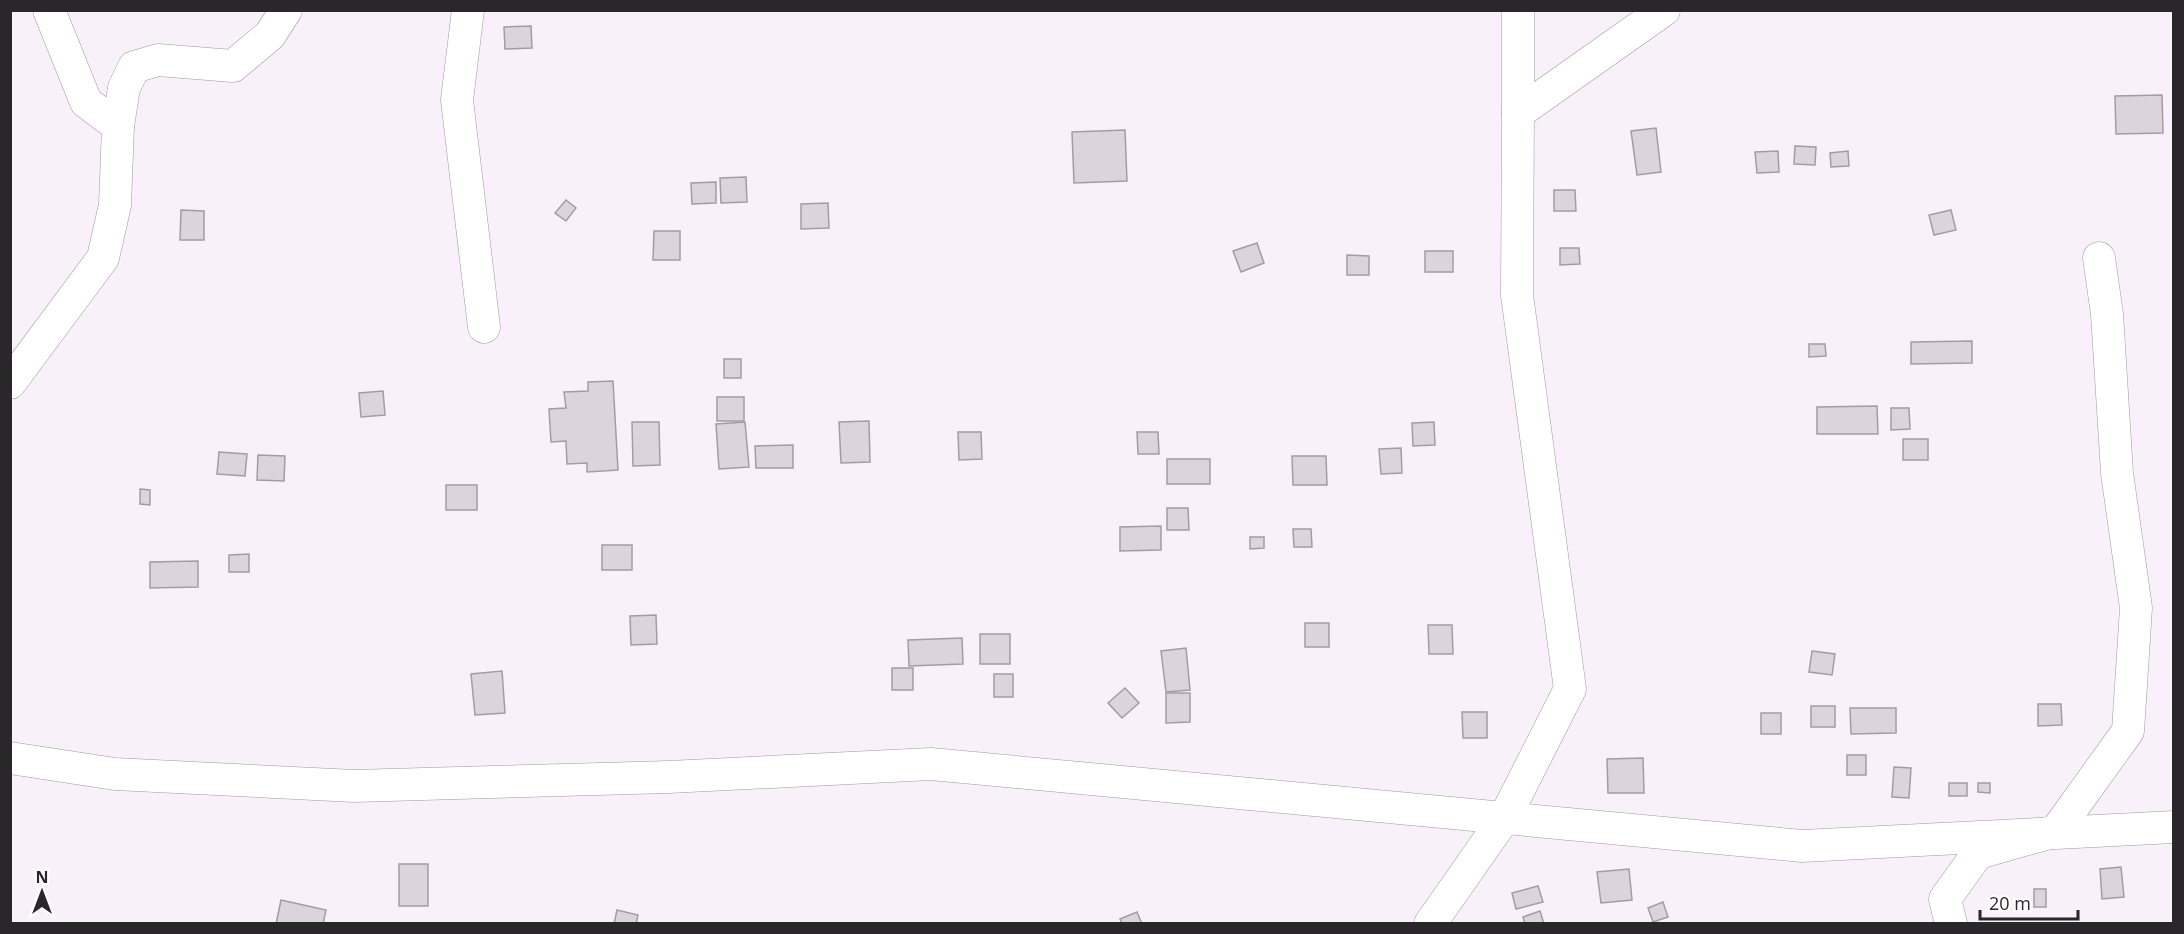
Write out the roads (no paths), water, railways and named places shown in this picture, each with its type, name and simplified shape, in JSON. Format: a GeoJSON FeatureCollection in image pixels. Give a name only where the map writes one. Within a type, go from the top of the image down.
{"type":"FeatureCollection","features":[{"type":"Feature","properties":{"kind":"street"},"geometry":{"type":"LineString","coordinates":[[49,10],[86,102],[118,126]]}},
{"type":"Feature","properties":{"kind":"street"},"geometry":{"type":"LineString","coordinates":[[10,383],[103,258],[116,204],[118,126],[124,88],[134,67],[159,60],[233,66],[270,35],[286,10]]}},
{"type":"Feature","properties":{"kind":"street"},"geometry":{"type":"LineString","coordinates":[[468,10],[457,100],[484,327]]}},
{"type":"Feature","properties":{"kind":"street"},"geometry":{"type":"LineString","coordinates":[[1430,924],[1506,817],[1570,689],[1517,295],[1518,10]]}},
{"type":"Feature","properties":{"kind":"street"},"geometry":{"type":"LineString","coordinates":[[1518,113],[1664,10]]}},
{"type":"Feature","properties":{"kind":"street"},"geometry":{"type":"LineString","coordinates":[[1951,924],[1945,899],[1978,853],[2056,831],[2128,731],[2136,608],[2117,473],[2107,314],[2099,258]]}},
{"type":"Feature","properties":{"kind":"street"},"geometry":{"type":"LineString","coordinates":[[10,758],[115,774],[354,786],[669,777],[931,764],[1802,846],[2056,831],[2174,827]]}}]}
